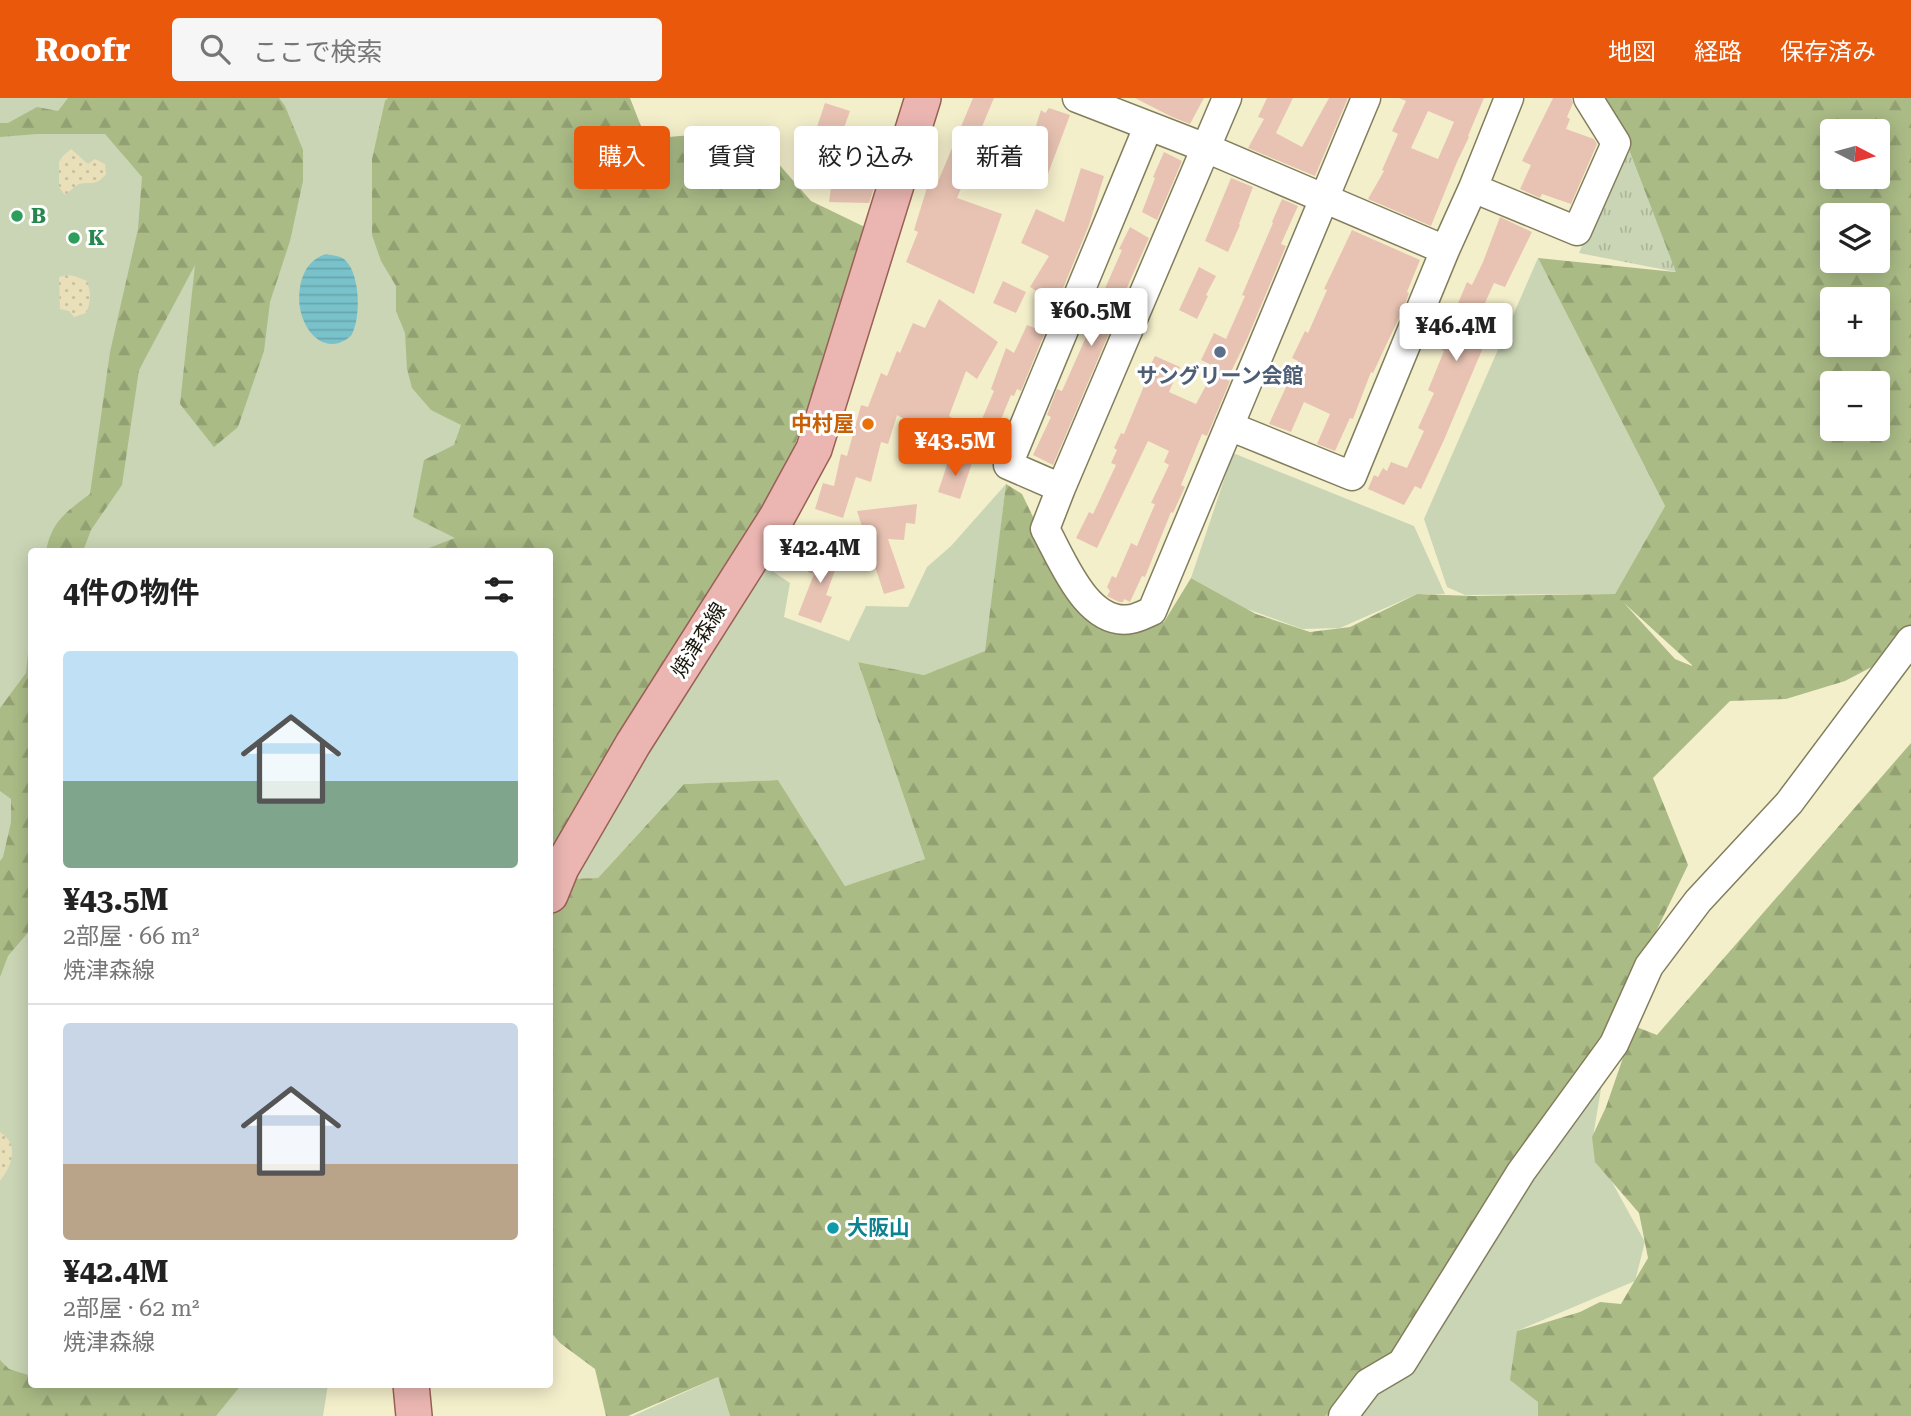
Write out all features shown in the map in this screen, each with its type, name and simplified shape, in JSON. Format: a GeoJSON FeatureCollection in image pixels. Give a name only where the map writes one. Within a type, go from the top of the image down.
{"type":"FeatureCollection","features":[{"type":"Feature","properties":{"kind":"main road","name":"焼津森線"},"geometry":{"type":"LineString","coordinates":[[553,888],[561,868],[633,744],[777,517],[814,449],[923,98]]}},
{"type":"Feature","properties":{"kind":"main road"},"geometry":{"type":"LineString","coordinates":[[411,1388],[414,1416]]}},
{"type":"Feature","properties":{"kind":"street"},"geometry":{"type":"LineString","coordinates":[[1227,98],[1045,528],[1080,593],[1106,617],[1130,620],[1152,611],[1366,98]]}},
{"type":"Feature","properties":{"kind":"street"},"geometry":{"type":"LineString","coordinates":[[1229,426],[1352,476],[1509,98]]}},
{"type":"Feature","properties":{"kind":"street"},"geometry":{"type":"LineString","coordinates":[[1473,188],[1577,231],[1616,143],[1588,98]]}},
{"type":"Feature","properties":{"kind":"street"},"geometry":{"type":"LineString","coordinates":[[1094,101],[1148,127],[1206,148],[1445,250]]}},
{"type":"Feature","properties":{"kind":"street"},"geometry":{"type":"LineString","coordinates":[[1061,488],[1008,465],[1148,127]]}},
{"type":"Feature","properties":{"kind":"street"},"geometry":{"type":"LineString","coordinates":[[1343,1416],[1368,1383],[1402,1363],[1521,1172],[1614,1044],[1649,966],[1698,901],[1789,803],[1911,640]]}},
{"type":"Feature","properties":{"kind":"green space"},"geometry":{"type":"Polygon","coordinates":[[[0,98],[530,98],[459,548],[28,548],[28,1388],[327,1388],[323,1416],[0,1416],[0,98]]]}},
{"type":"Feature","properties":{"kind":"green space"},"geometry":{"type":"Polygon","coordinates":[[[68,98],[279,98],[303,150],[303,181],[290,241],[270,302],[264,351],[238,427],[214,447],[180,404],[195,265],[139,370],[122,485],[91,530],[84,548],[47,548],[52,532],[61,518],[90,494],[110,352],[138,229],[142,177],[105,134],[0,137],[0,123],[8,123],[37,107],[58,111],[68,98]]]}},
{"type":"Feature","properties":{"kind":"green space"},"geometry":{"type":"Polygon","coordinates":[[[388,98],[630,98],[641,126],[574,126],[574,189],[670,189],[670,137],[684,136],[684,189],[780,189],[780,166],[794,182],[794,189],[800,189],[811,201],[871,230],[778,493],[562,879],[598,878],[684,784],[778,780],[845,886],[925,859],[858,662],[924,675],[985,651],[1006,484],[1022,494],[1067,588],[1104,629],[1164,622],[1191,578],[1256,614],[1310,632],[1350,627],[1417,594],[1615,594],[1665,506],[1538,258],[1675,272],[1626,142],[1594,98],[1911,98],[1911,656],[1904,650],[1845,681],[1786,699],[1730,701],[1653,778],[1688,865],[1580,1090],[1423,1328],[1325,1416],[730,1416],[718,1377],[628,1416],[606,1416],[595,1369],[553,1335],[553,548],[429,548],[455,538],[413,517],[424,460],[454,445],[461,425],[431,410],[412,388],[407,369],[405,333],[396,311],[396,286],[381,261],[372,235],[372,159],[385,101],[388,98]],[[1624,603],[1675,659],[1692,666],[1692,665],[1624,603]]]}},
{"type":"Feature","properties":{"kind":"green space"},"geometry":{"type":"Polygon","coordinates":[[[1626,142],[1676,272],[1579,253],[1626,142]]]}},
{"type":"Feature","properties":{"kind":"green space"},"geometry":{"type":"Polygon","coordinates":[[[1538,258],[1665,506],[1615,594],[1465,595],[1447,587],[1424,519],[1538,258]]]}},
{"type":"Feature","properties":{"kind":"green space"},"geometry":{"type":"Polygon","coordinates":[[[1233,453],[1414,526],[1445,594],[1417,594],[1340,628],[1302,629],[1247,609],[1191,578],[1233,453]]]}},
{"type":"Feature","properties":{"kind":"green space"},"geometry":{"type":"Polygon","coordinates":[[[1006,484],[986,651],[924,675],[858,662],[925,859],[845,886],[778,780],[684,784],[598,878],[561,879],[757,561],[790,583],[784,617],[849,641],[866,606],[908,607],[927,567],[951,546],[1006,484]]]}},
{"type":"Feature","properties":{"kind":"green space"},"geometry":{"type":"Polygon","coordinates":[[[28,653],[28,933],[8,956],[0,977],[0,861],[11,822],[11,799],[0,791],[0,708],[26,673],[28,653]]]}},
{"type":"Feature","properties":{"kind":"green space"},"geometry":{"type":"Polygon","coordinates":[[[1911,743],[1911,1416],[1538,1416],[1538,1402],[1510,1380],[1517,1331],[1580,1312],[1600,1302],[1621,1304],[1648,1258],[1639,1213],[1595,1162],[1592,1137],[1606,1107],[1634,1026],[1657,1035],[1911,743]]]}},
{"type":"Feature","properties":{"kind":"green space"},"geometry":{"type":"Polygon","coordinates":[[[1607,1053],[1593,1137],[1612,1182],[1645,1242],[1635,1281],[1517,1331],[1538,1402],[1538,1416],[1316,1416],[1607,1053]]]}},
{"type":"Feature","properties":{"kind":"green space"},"geometry":{"type":"Polygon","coordinates":[[[0,1360],[9,1369],[28,1375],[28,1388],[239,1388],[216,1416],[0,1416],[0,1360]]]}},
{"type":"Feature","properties":{"kind":"green space"},"geometry":{"type":"Polygon","coordinates":[[[718,1377],[730,1416],[633,1416],[718,1377]]]}},
{"type":"Feature","properties":{"kind":"sand"},"geometry":{"type":"Polygon","coordinates":[[[71,149],[88,164],[95,159],[105,164],[106,174],[96,182],[79,184],[65,195],[59,187],[59,162],[71,149]]]}},
{"type":"Feature","properties":{"kind":"sand"},"geometry":{"type":"Polygon","coordinates":[[[67,275],[87,281],[89,290],[90,301],[86,313],[74,317],[69,311],[60,309],[59,277],[67,275]]]}},
{"type":"Feature","properties":{"kind":"sand"},"geometry":{"type":"Polygon","coordinates":[[[0,1132],[11,1146],[12,1156],[0,1181],[0,1132]]]}},
{"type":"Feature","properties":{"kind":"water"},"geometry":{"type":"Polygon","coordinates":[[[326,254],[344,259],[351,267],[358,296],[357,317],[352,334],[339,343],[331,344],[324,343],[308,329],[299,300],[303,275],[307,268],[318,257],[326,254]]]}},
{"type":"Feature","properties":{"kind":"building"},"geometry":{"type":"Polygon","coordinates":[[[973,98],[994,98],[982,126],[961,126],[973,98]]]}},
{"type":"Feature","properties":{"kind":"building"},"geometry":{"type":"Polygon","coordinates":[[[1135,98],[1204,98],[1190,124],[1135,98]]]}},
{"type":"Feature","properties":{"kind":"building"},"geometry":{"type":"Polygon","coordinates":[[[1267,98],[1293,98],[1276,133],[1302,147],[1329,98],[1348,98],[1315,176],[1248,148],[1264,119],[1258,117],[1267,98]]]}},
{"type":"Feature","properties":{"kind":"building"},"geometry":{"type":"Polygon","coordinates":[[[1399,98],[1484,98],[1431,226],[1368,199],[1384,171],[1382,170],[1398,134],[1392,131],[1406,101],[1399,98]],[[1428,111],[1411,148],[1438,159],[1454,122],[1428,111]]]}},
{"type":"Feature","properties":{"kind":"building"},"geometry":{"type":"Polygon","coordinates":[[[1553,98],[1571,98],[1573,103],[1567,117],[1570,119],[1566,129],[1594,139],[1597,144],[1571,204],[1542,194],[1540,198],[1520,189],[1531,165],[1522,161],[1553,98]]]}},
{"type":"Feature","properties":{"kind":"building"},"geometry":{"type":"Polygon","coordinates":[[[825,103],[850,111],[845,126],[817,126],[825,103]]]}},
{"type":"Feature","properties":{"kind":"building"},"geometry":{"type":"Polygon","coordinates":[[[1049,108],[1070,115],[1048,174],[1048,126],[1036,126],[1041,110],[1045,113],[1049,108]]]}},
{"type":"Feature","properties":{"kind":"building"},"geometry":{"type":"Polygon","coordinates":[[[952,148],[952,189],[961,189],[957,198],[1002,214],[974,294],[906,262],[918,232],[914,230],[927,189],[938,189],[938,182],[952,148]]]}},
{"type":"Feature","properties":{"kind":"building"},"geometry":{"type":"Polygon","coordinates":[[[1164,152],[1182,161],[1157,220],[1142,212],[1164,152]]]}},
{"type":"Feature","properties":{"kind":"building"},"geometry":{"type":"Polygon","coordinates":[[[1081,168],[1104,176],[1089,225],[1057,303],[1030,287],[1049,256],[1021,243],[1036,209],[1064,222],[1081,168]]]}},
{"type":"Feature","properties":{"kind":"building"},"geometry":{"type":"Polygon","coordinates":[[[1231,178],[1253,187],[1228,252],[1205,241],[1231,178]]]}},
{"type":"Feature","properties":{"kind":"building"},"geometry":{"type":"Polygon","coordinates":[[[831,189],[874,189],[869,203],[829,202],[831,189]]]}},
{"type":"Feature","properties":{"kind":"building"},"geometry":{"type":"Polygon","coordinates":[[[1282,199],[1298,206],[1281,244],[1286,246],[1227,380],[1230,381],[1207,436],[1202,434],[1181,485],[1185,487],[1173,513],[1171,512],[1145,577],[1142,576],[1130,602],[1124,599],[1119,602],[1107,596],[1110,591],[1107,587],[1112,576],[1116,578],[1131,543],[1137,546],[1155,504],[1151,503],[1169,465],[1164,462],[1169,451],[1148,441],[1097,548],[1076,538],[1089,512],[1093,514],[1116,465],[1111,463],[1117,450],[1114,448],[1121,433],[1124,434],[1146,381],[1143,380],[1155,356],[1180,367],[1169,392],[1196,404],[1216,367],[1201,360],[1214,333],[1226,339],[1282,199]]]}},
{"type":"Feature","properties":{"kind":"building"},"geometry":{"type":"Polygon","coordinates":[[[1500,217],[1532,232],[1505,287],[1494,283],[1475,325],[1490,331],[1421,489],[1415,486],[1404,505],[1368,489],[1374,475],[1378,477],[1383,468],[1387,471],[1391,462],[1407,468],[1424,431],[1418,428],[1434,393],[1428,390],[1444,351],[1442,350],[1456,314],[1454,313],[1467,282],[1472,285],[1500,217]]]}},
{"type":"Feature","properties":{"kind":"building"},"geometry":{"type":"Polygon","coordinates":[[[1130,227],[1149,238],[1053,465],[1033,455],[1051,417],[1047,415],[1057,389],[1062,391],[1130,227]]]}},
{"type":"Feature","properties":{"kind":"building"},"geometry":{"type":"Polygon","coordinates":[[[1352,230],[1420,260],[1404,307],[1373,373],[1371,372],[1353,419],[1350,418],[1335,451],[1317,444],[1330,414],[1304,402],[1291,432],[1269,424],[1298,361],[1292,358],[1305,331],[1308,333],[1327,290],[1324,289],[1352,230]]]}},
{"type":"Feature","properties":{"kind":"building"},"geometry":{"type":"Polygon","coordinates":[[[1199,267],[1216,276],[1197,319],[1179,310],[1199,267]]]}},
{"type":"Feature","properties":{"kind":"building"},"geometry":{"type":"Polygon","coordinates":[[[1003,281],[1026,292],[1016,313],[993,303],[1003,281]]]}},
{"type":"Feature","properties":{"kind":"building"},"geometry":{"type":"Polygon","coordinates":[[[939,299],[998,342],[977,379],[966,371],[949,416],[954,419],[941,440],[897,415],[888,444],[881,442],[871,482],[856,477],[843,518],[815,509],[823,483],[834,486],[841,454],[847,456],[861,405],[868,407],[881,373],[887,376],[913,323],[925,328],[939,299]]]}},
{"type":"Feature","properties":{"kind":"building"},"geometry":{"type":"Polygon","coordinates":[[[1027,325],[1045,332],[1021,391],[1017,389],[1014,396],[1011,395],[997,429],[1002,431],[996,446],[991,445],[988,453],[970,447],[994,391],[991,389],[1006,348],[1014,353],[1027,325]]]}},
{"type":"Feature","properties":{"kind":"building"},"geometry":{"type":"Polygon","coordinates":[[[950,456],[972,463],[960,499],[938,492],[950,456]]]}},
{"type":"Feature","properties":{"kind":"building"},"geometry":{"type":"Polygon","coordinates":[[[917,504],[915,524],[906,523],[904,540],[888,539],[905,588],[884,594],[857,511],[917,504]]]}},
{"type":"Feature","properties":{"kind":"building"},"geometry":{"type":"Polygon","coordinates":[[[819,546],[841,554],[826,595],[832,597],[821,623],[798,615],[814,574],[808,572],[819,546]]]}},
{"type":"Feature","properties":{"kind":"place","name":"B"},"geometry":{"type":"Point","coordinates":[17,216]}},
{"type":"Feature","properties":{"kind":"place","name":"K"},"geometry":{"type":"Point","coordinates":[74,238]}},
{"type":"Feature","properties":{"kind":"place","name":"サングリーン会館"},"geometry":{"type":"Point","coordinates":[1220,352]}},
{"type":"Feature","properties":{"kind":"place","name":"中村屋"},"geometry":{"type":"Point","coordinates":[868,424]}},
{"type":"Feature","properties":{"kind":"place","name":"大阪山"},"geometry":{"type":"Point","coordinates":[833,1228]}}]}
